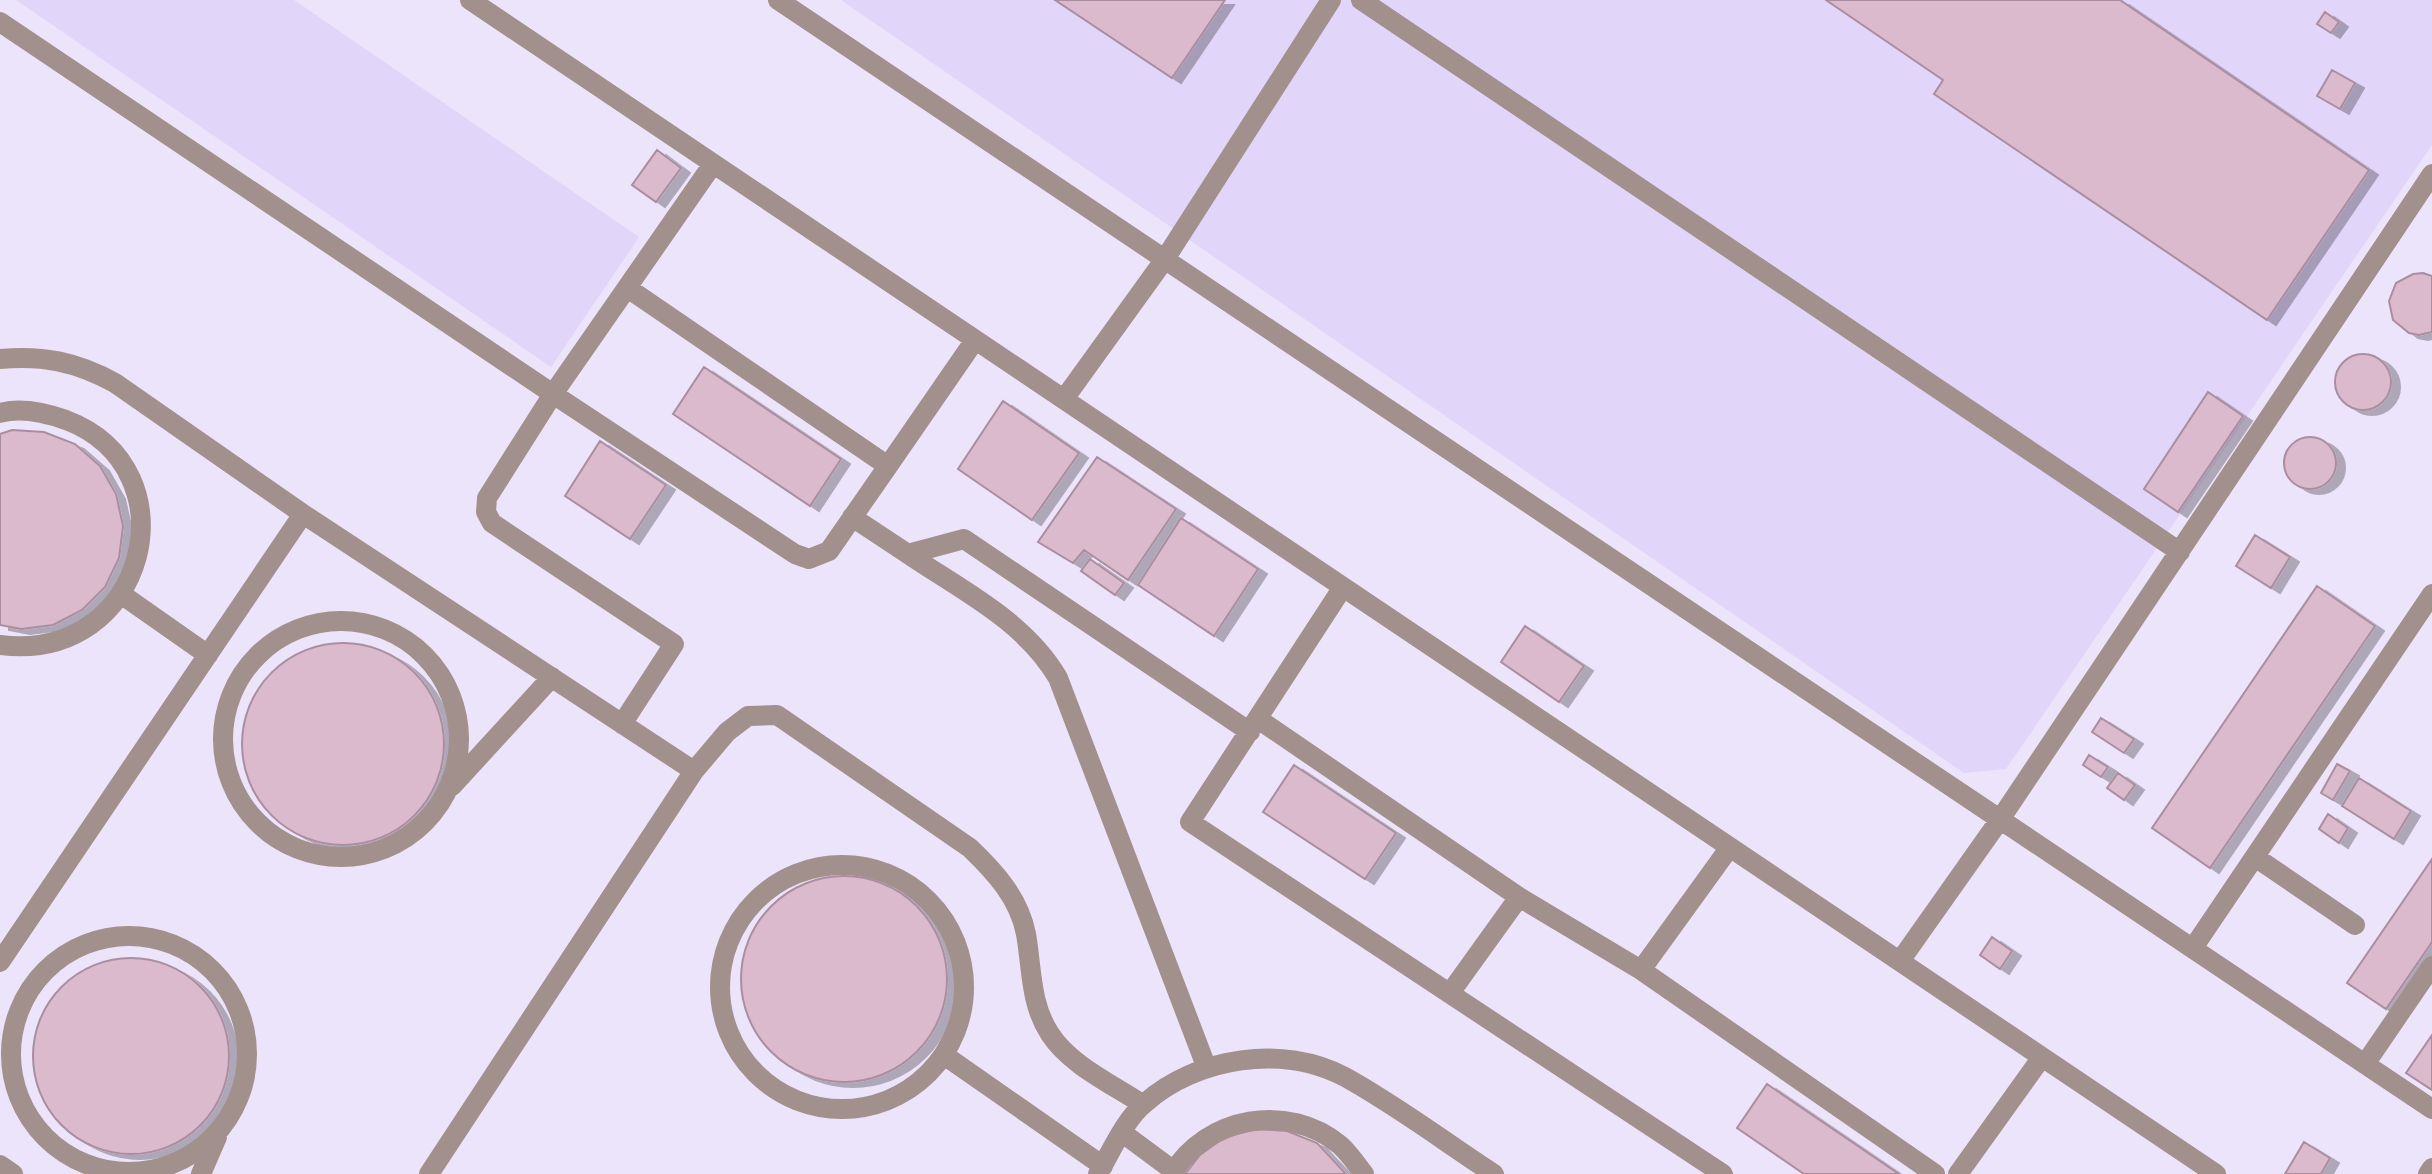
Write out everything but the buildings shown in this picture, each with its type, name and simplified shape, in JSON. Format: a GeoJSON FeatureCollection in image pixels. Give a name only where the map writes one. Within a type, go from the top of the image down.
{"type":"FeatureCollection","features":[{"type":"Feature","properties":{"kind":"lane"},"geometry":{"type":"LineString","coordinates":[[470,0],[2216,1174]]}},
{"type":"Feature","properties":{"kind":"lane"},"geometry":{"type":"LineString","coordinates":[[778,0],[2432,1109]]}},
{"type":"Feature","properties":{"kind":"lane"},"geometry":{"type":"LineString","coordinates":[[1064,399],[1165,259],[1331,0]]}},
{"type":"Feature","properties":{"kind":"lane"},"geometry":{"type":"LineString","coordinates":[[1361,0],[2180,552]]}},
{"type":"Feature","properties":{"kind":"lane"},"geometry":{"type":"LineString","coordinates":[[0,22],[553,394],[795,554],[809,559],[819,558],[829,551],[975,340]]}},
{"type":"Feature","properties":{"kind":"lane"},"geometry":{"type":"LineString","coordinates":[[622,724],[674,644],[492,523],[486,512],[487,498],[553,394],[629,289],[713,164]]}},
{"type":"Feature","properties":{"kind":"lane"},"geometry":{"type":"LineString","coordinates":[[1900,961],[2001,818],[2432,174]]}},
{"type":"Feature","properties":{"kind":"lane"},"geometry":{"type":"LineString","coordinates":[[629,289],[888,466]]}},
{"type":"Feature","properties":{"kind":"lane"},"geometry":{"type":"LineString","coordinates":[[0,359],[58,359],[90,369],[303,514],[694,771]]}},
{"type":"Feature","properties":{"kind":"lane"},"geometry":{"type":"LineString","coordinates":[[0,413],[46,413],[81,426],[111,449],[131,481],[140,513],[140,547],[131,579],[113,607],[88,629],[58,643],[25,648],[0,645]]}},
{"type":"Feature","properties":{"kind":"lane"},"geometry":{"type":"LineString","coordinates":[[0,962],[303,514]]}},
{"type":"Feature","properties":{"kind":"lane"},"geometry":{"type":"LineString","coordinates":[[852,517],[1023,633],[1046,658],[1058,678],[1206,1066]]}},
{"type":"Feature","properties":{"kind":"lane"},"geometry":{"type":"LineString","coordinates":[[908,554],[964,539],[1519,897],[1641,970],[1935,1174]]}},
{"type":"Feature","properties":{"kind":"lane"},"geometry":{"type":"LineString","coordinates":[[1343,587],[1190,822],[1723,1174]]}},
{"type":"Feature","properties":{"kind":"lane"},"geometry":{"type":"LineString","coordinates":[[121,594],[208,655]]}},
{"type":"Feature","properties":{"kind":"lane"},"geometry":{"type":"LineString","coordinates":[[2193,948],[2432,594]]}},
{"type":"Feature","properties":{"kind":"lane"},"geometry":{"type":"LineString","coordinates":[[449,789],[458,757],[459,723],[449,691],[429,660],[399,636],[364,623],[352,622],[326,621],[290,631],[259,653],[236,683],[224,719],[223,756],[235,792],[254,820],[279,841],[310,854],[343,858],[376,853],[406,839],[431,817],[449,789],[552,677]]}},
{"type":"Feature","properties":{"kind":"lane"},"geometry":{"type":"LineString","coordinates":[[429,1174],[694,771],[727,732],[748,716],[777,715],[970,848],[995,871],[1016,903],[1025,930],[1036,1008],[1051,1035],[1070,1056],[1142,1104]]}},
{"type":"Feature","properties":{"kind":"lane"},"geometry":{"type":"LineString","coordinates":[[1641,970],[1730,847]]}},
{"type":"Feature","properties":{"kind":"lane"},"geometry":{"type":"LineString","coordinates":[[2255,857],[2355,925]]}},
{"type":"Feature","properties":{"kind":"lane"},"geometry":{"type":"LineString","coordinates":[[827,865],[865,866],[901,879],[932,903],[954,935],[964,972],[963,1011],[944,1055],[926,1077],[895,1098],[858,1109],[820,1108],[784,1095],[753,1072],[731,1040],[721,1003],[721,964],[734,928],[758,897],[790,875],[827,865]]}},
{"type":"Feature","properties":{"kind":"lane"},"geometry":{"type":"LineString","coordinates":[[1450,993],[1519,897]]}},
{"type":"Feature","properties":{"kind":"lane"},"geometry":{"type":"LineString","coordinates":[[201,1174],[219,1132],[237,1104],[243,1082],[247,1038],[237,1006],[217,974],[187,951],[152,938],[114,936],[78,946],[47,967],[24,997],[12,1033],[11,1071],[23,1107],[42,1135],[67,1156],[98,1169],[131,1173],[164,1168],[194,1154],[219,1132]]}},
{"type":"Feature","properties":{"kind":"lane"},"geometry":{"type":"LineString","coordinates":[[2365,1064],[2432,966]]}},
{"type":"Feature","properties":{"kind":"lane"},"geometry":{"type":"LineString","coordinates":[[944,1055],[1100,1170],[1142,1104],[1206,1066],[1263,1060],[1299,1062],[1343,1076],[1494,1174]]}},
{"type":"Feature","properties":{"kind":"lane"},"geometry":{"type":"LineString","coordinates":[[1958,1174],[2042,1057]]}},
{"type":"Feature","properties":{"kind":"lane"},"geometry":{"type":"LineString","coordinates":[[1124,1134],[1173,1172],[1199,1142],[1233,1124],[1271,1118],[1308,1126],[1341,1145],[1364,1174]]}},
{"type":"Feature","properties":{"kind":"lane"},"geometry":{"type":"LineString","coordinates":[[0,1165],[13,1174]]}},
{"type":"Feature","properties":{"kind":"lane"},"geometry":{"type":"LineString","coordinates":[[2428,1174],[2432,1168]]}},
{"type":"Feature","properties":{"kind":"shaded area"},"geometry":{"type":"Polygon","coordinates":[[[16,0],[294,0],[639,237],[551,367],[16,0]]]}},
{"type":"Feature","properties":{"kind":"shaded area"},"geometry":{"type":"Polygon","coordinates":[[[841,0],[2432,0],[2432,145],[2006,769],[1964,773],[841,0]]]}}]}
